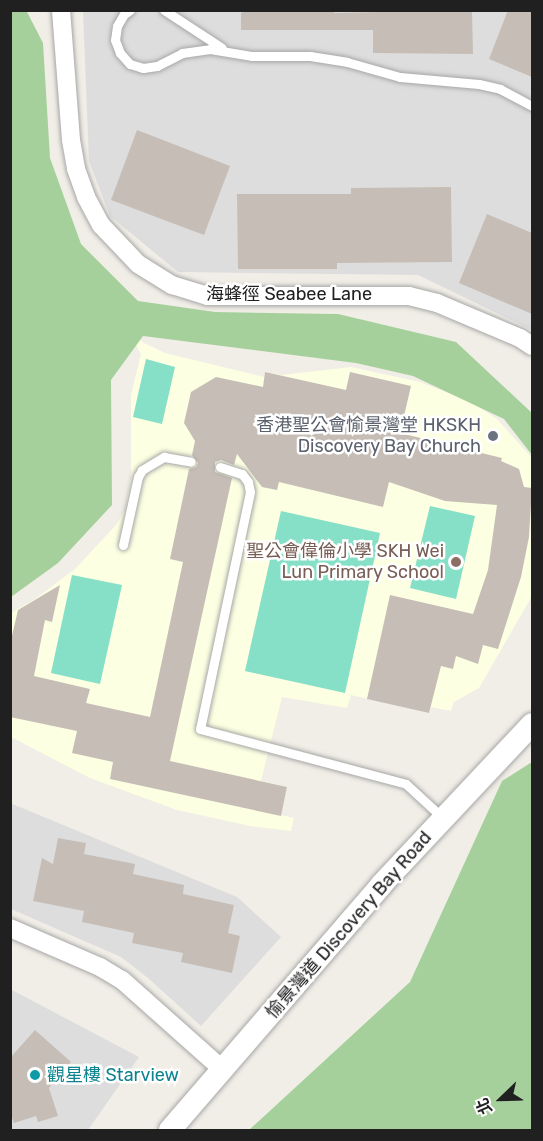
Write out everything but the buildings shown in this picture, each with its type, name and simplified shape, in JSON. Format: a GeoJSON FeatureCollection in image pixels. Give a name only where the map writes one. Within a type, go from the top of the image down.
{"type":"FeatureCollection","features":[{"type":"Feature","properties":{"kind":"street","name":"海蜂徑 Seabee Lane"},"geometry":{"type":"LineString","coordinates":[[61,10],[71,140],[76,169],[86,198],[101,225],[138,264],[172,285],[207,296],[409,296],[437,303],[520,338],[532,346]]}},
{"type":"Feature","properties":{"kind":"street","name":"愉景灣道 Discovery Bay Road"},"geometry":{"type":"LineString","coordinates":[[170,1131],[382,884],[532,724]]}},
{"type":"Feature","properties":{"kind":"street"},"geometry":{"type":"LineString","coordinates":[[10,928],[100,967],[122,980],[223,1070]]}},
{"type":"Feature","properties":{"kind":"lane"},"geometry":{"type":"LineString","coordinates":[[130,10],[117,26],[115,40],[120,53],[130,64],[143,68],[157,66],[189,51],[224,50],[252,56],[329,59],[400,77],[479,84],[500,89],[532,106]]}},
{"type":"Feature","properties":{"kind":"lane"},"geometry":{"type":"LineString","coordinates":[[164,10],[224,50]]}},
{"type":"Feature","properties":{"kind":"lane"},"geometry":{"type":"LineString","coordinates":[[123,545],[138,477],[142,470],[164,456],[191,462]]}},
{"type":"Feature","properties":{"kind":"lane"},"geometry":{"type":"LineString","coordinates":[[220,467],[243,474],[250,492],[200,729],[406,784],[443,818]]}},
{"type":"Feature","properties":{"kind":"shaded area"},"geometry":{"type":"Polygon","coordinates":[[[83,11],[532,11],[532,330],[418,275],[178,272],[110,216],[89,161],[83,11]]]}},
{"type":"Feature","properties":{"kind":"shaded area"},"geometry":{"type":"Polygon","coordinates":[[[129,331],[144,343],[165,353],[264,377],[265,372],[282,375],[351,367],[420,382],[471,402],[497,419],[532,458],[532,596],[479,688],[454,702],[451,711],[431,707],[429,713],[351,695],[347,708],[282,697],[261,781],[287,787],[281,815],[294,818],[291,831],[250,826],[177,810],[90,778],[11,737],[11,613],[35,599],[75,569],[116,525],[125,510],[131,477],[131,395],[141,354],[129,331]]]}},
{"type":"Feature","properties":{"kind":"shaded area"},"geometry":{"type":"Polygon","coordinates":[[[10,803],[237,897],[281,937],[201,1026],[121,957],[11,909],[10,803]]]}},
{"type":"Feature","properties":{"kind":"shaded area"},"geometry":{"type":"Polygon","coordinates":[[[10,989],[139,1057],[88,1130],[11,1130],[10,989]]]}},
{"type":"Feature","properties":{"kind":"green space"},"geometry":{"type":"Polygon","coordinates":[[[26,10],[43,43],[50,158],[81,244],[138,301],[215,312],[338,314],[456,342],[532,413],[532,455],[504,419],[413,376],[356,363],[143,336],[111,380],[112,505],[58,563],[11,597],[10,11],[26,10]]]}},
{"type":"Feature","properties":{"kind":"green space"},"geometry":{"type":"Polygon","coordinates":[[[146,359],[175,367],[162,424],[133,417],[146,359]]]}},
{"type":"Feature","properties":{"kind":"green space"},"geometry":{"type":"Polygon","coordinates":[[[430,506],[475,516],[456,599],[410,588],[430,506]]]}},
{"type":"Feature","properties":{"kind":"green space"},"geometry":{"type":"Polygon","coordinates":[[[281,511],[380,533],[345,693],[245,671],[281,511]]]}},
{"type":"Feature","properties":{"kind":"green space"},"geometry":{"type":"Polygon","coordinates":[[[72,575],[122,585],[100,684],[51,673],[72,575]]]}},
{"type":"Feature","properties":{"kind":"green space"},"geometry":{"type":"Polygon","coordinates":[[[532,762],[532,1130],[249,1130],[410,982],[502,781],[532,762]]]}},
{"type":"Feature","properties":{"kind":"place","name":"香港聖公會愉景灣堂 HKSKH Discovery Bay Church"},"geometry":{"type":"Point","coordinates":[493,436]}},
{"type":"Feature","properties":{"kind":"place","name":"聖公會偉倫小學 SKH Wei Lun Primary School"},"geometry":{"type":"Point","coordinates":[456,562]}},
{"type":"Feature","properties":{"kind":"place","name":"觀星樓 Starview"},"geometry":{"type":"Point","coordinates":[35,1075]}}]}
